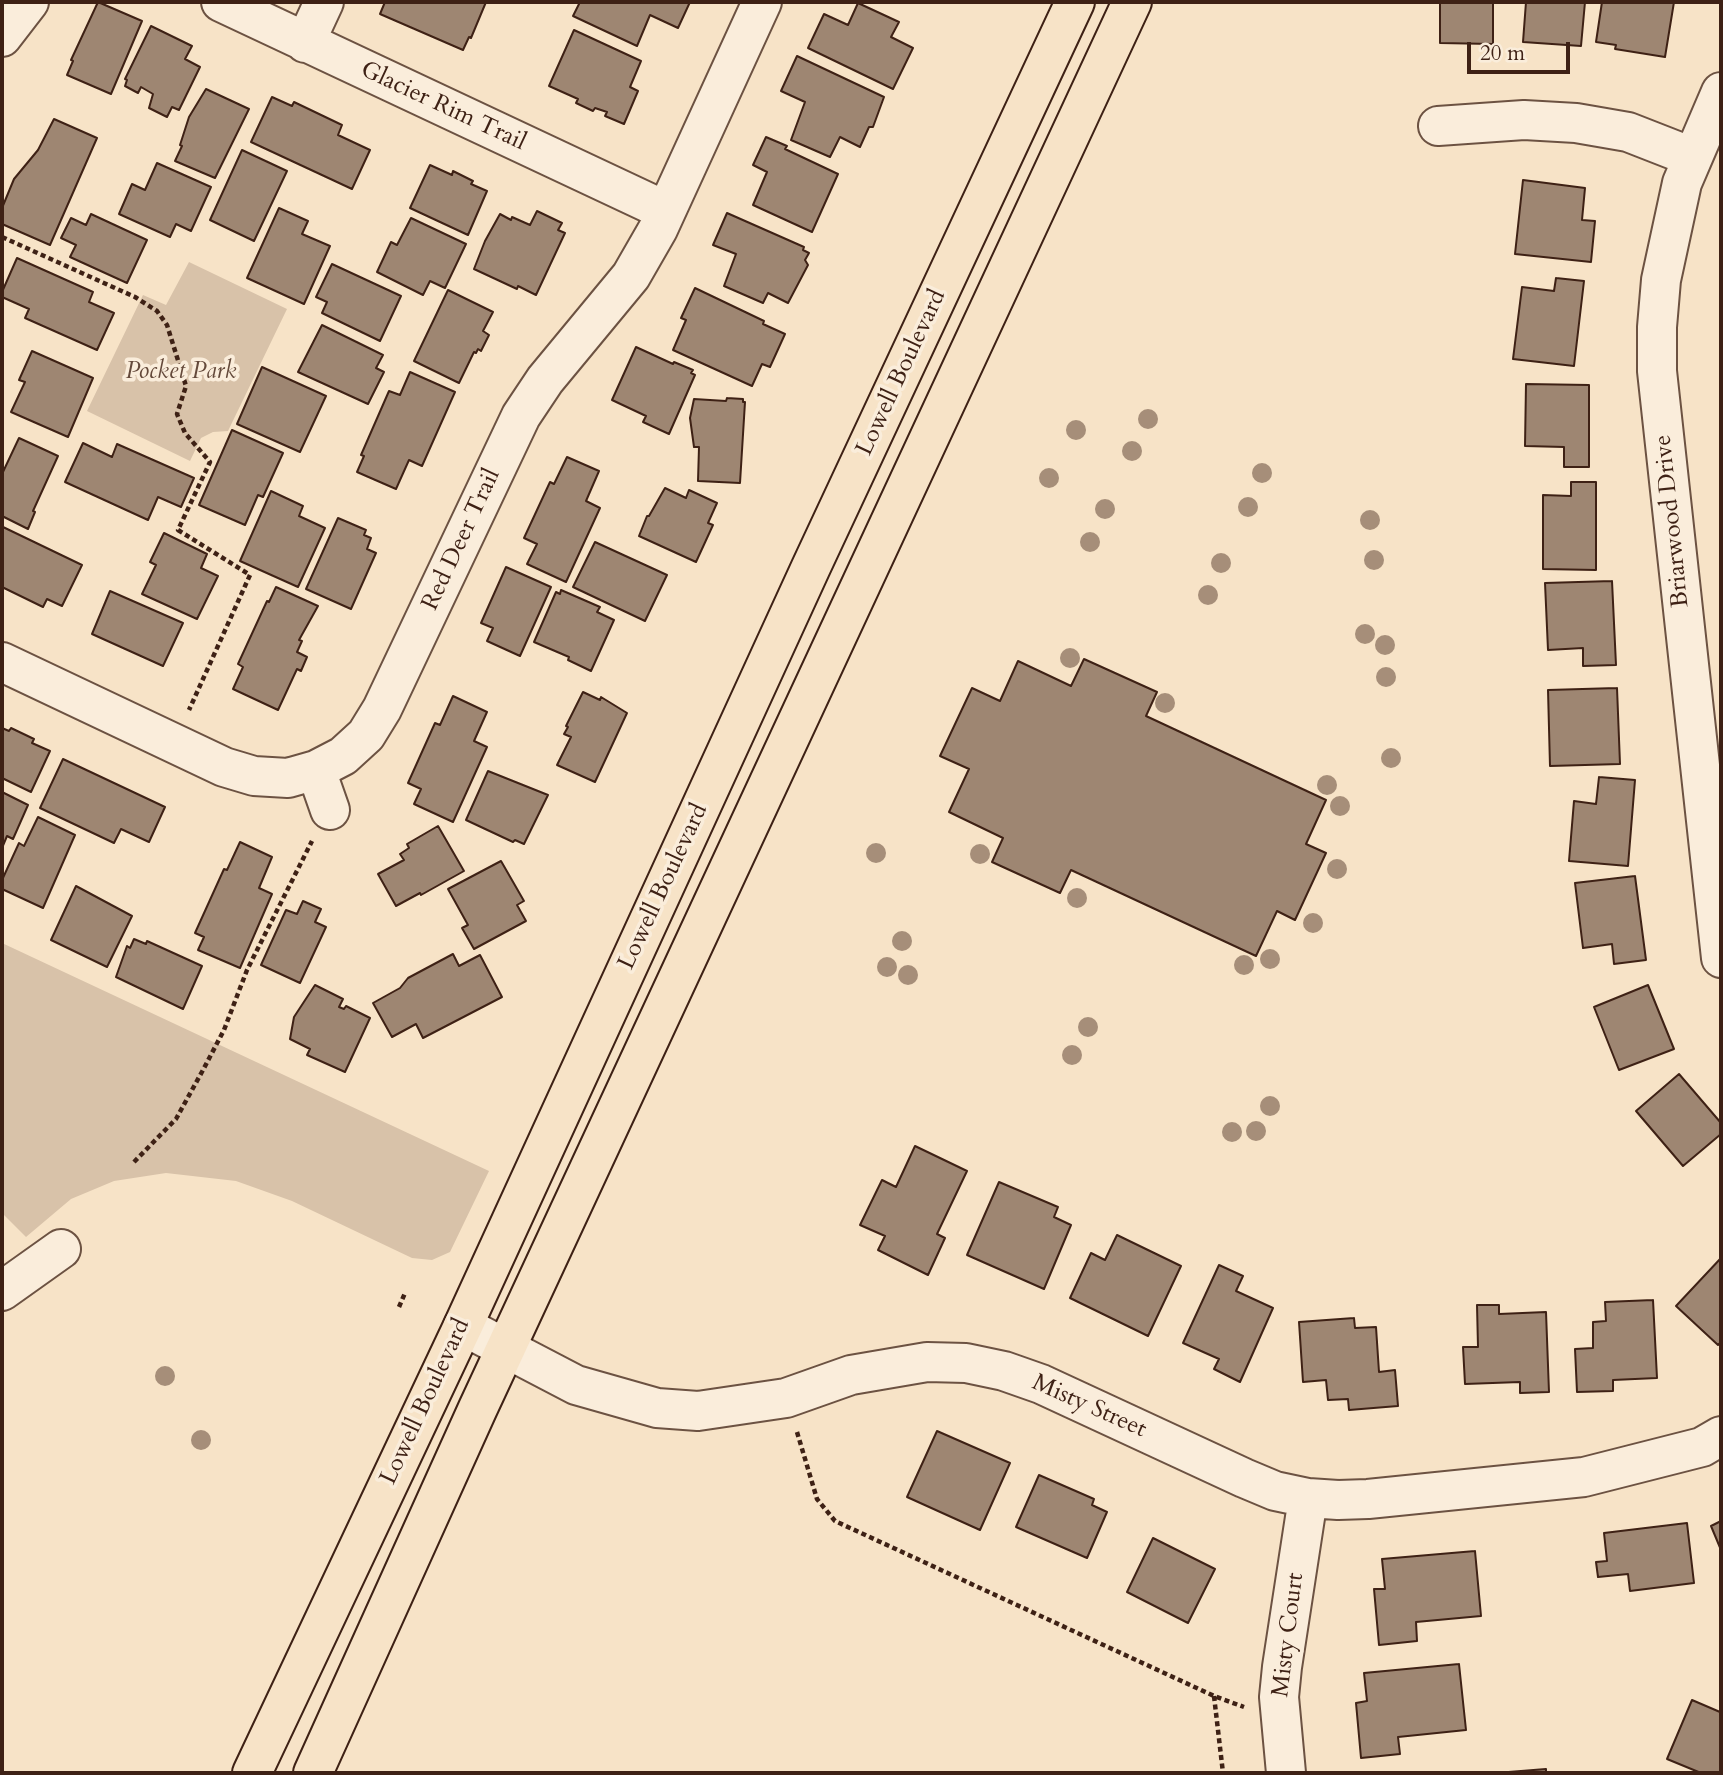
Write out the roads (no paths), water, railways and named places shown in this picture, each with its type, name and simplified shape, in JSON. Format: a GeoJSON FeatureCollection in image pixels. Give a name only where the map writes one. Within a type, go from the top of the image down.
{"type":"FeatureCollection","features":[{"type":"Feature","properties":{"kind":"main road","name":"Lowell Boulevard"},"geometry":{"type":"LineString","coordinates":[[252,1773],[463,1326],[811,567],[1076,2]]}},
{"type":"Feature","properties":{"kind":"main road","name":"Lowell Boulevard"},"geometry":{"type":"LineString","coordinates":[[313,1773],[478,1408],[1132,2]]}},
{"type":"Feature","properties":{"kind":"street"},"geometry":{"type":"LineString","coordinates":[[2,37],[29,2]]}},
{"type":"Feature","properties":{"kind":"street","name":"Glacier Rim Trail"},"geometry":{"type":"LineString","coordinates":[[221,2],[666,211]]}},
{"type":"Feature","properties":{"kind":"street"},"geometry":{"type":"LineString","coordinates":[[305,43],[324,2]]}},
{"type":"Feature","properties":{"kind":"street","name":"Red Deer Trail"},"geometry":{"type":"LineString","coordinates":[[2,662],[224,766],[254,776],[288,778],[316,771],[343,756],[366,735],[382,709],[521,416],[545,380],[631,276],[666,211],[762,2]]}},
{"type":"Feature","properties":{"kind":"street","name":"Briarwood Drive"},"geometry":{"type":"LineString","coordinates":[[1721,92],[1682,183],[1661,280],[1657,327],[1657,371],[1721,958]]}},
{"type":"Feature","properties":{"kind":"street"},"geometry":{"type":"LineString","coordinates":[[1438,127],[1524,120],[1576,123],[1628,132],[1692,157]]}},
{"type":"Feature","properties":{"kind":"street"},"geometry":{"type":"LineString","coordinates":[[316,771],[330,810]]}},
{"type":"Feature","properties":{"kind":"street"},"geometry":{"type":"LineString","coordinates":[[2,1292],[61,1249]]}},
{"type":"Feature","properties":{"kind":"street","name":"Misty Street"},"geometry":{"type":"LineString","coordinates":[[463,1326],[576,1385],[657,1408],[698,1411],[738,1407],[786,1398],[851,1375],[927,1362],[966,1363],[1004,1370],[1041,1384],[1244,1479],[1275,1491],[1308,1498],[1368,1499],[1584,1477],[1702,1447],[1721,1436]]}},
{"type":"Feature","properties":{"kind":"street","name":"Misty Court"},"geometry":{"type":"LineString","coordinates":[[1286,1773],[1280,1721],[1282,1667],[1308,1498]]}},
{"type":"Feature","properties":{"kind":"park label","name":"Pocket Park"},"geometry":{"type":"Point","coordinates":[181,372]}}]}
